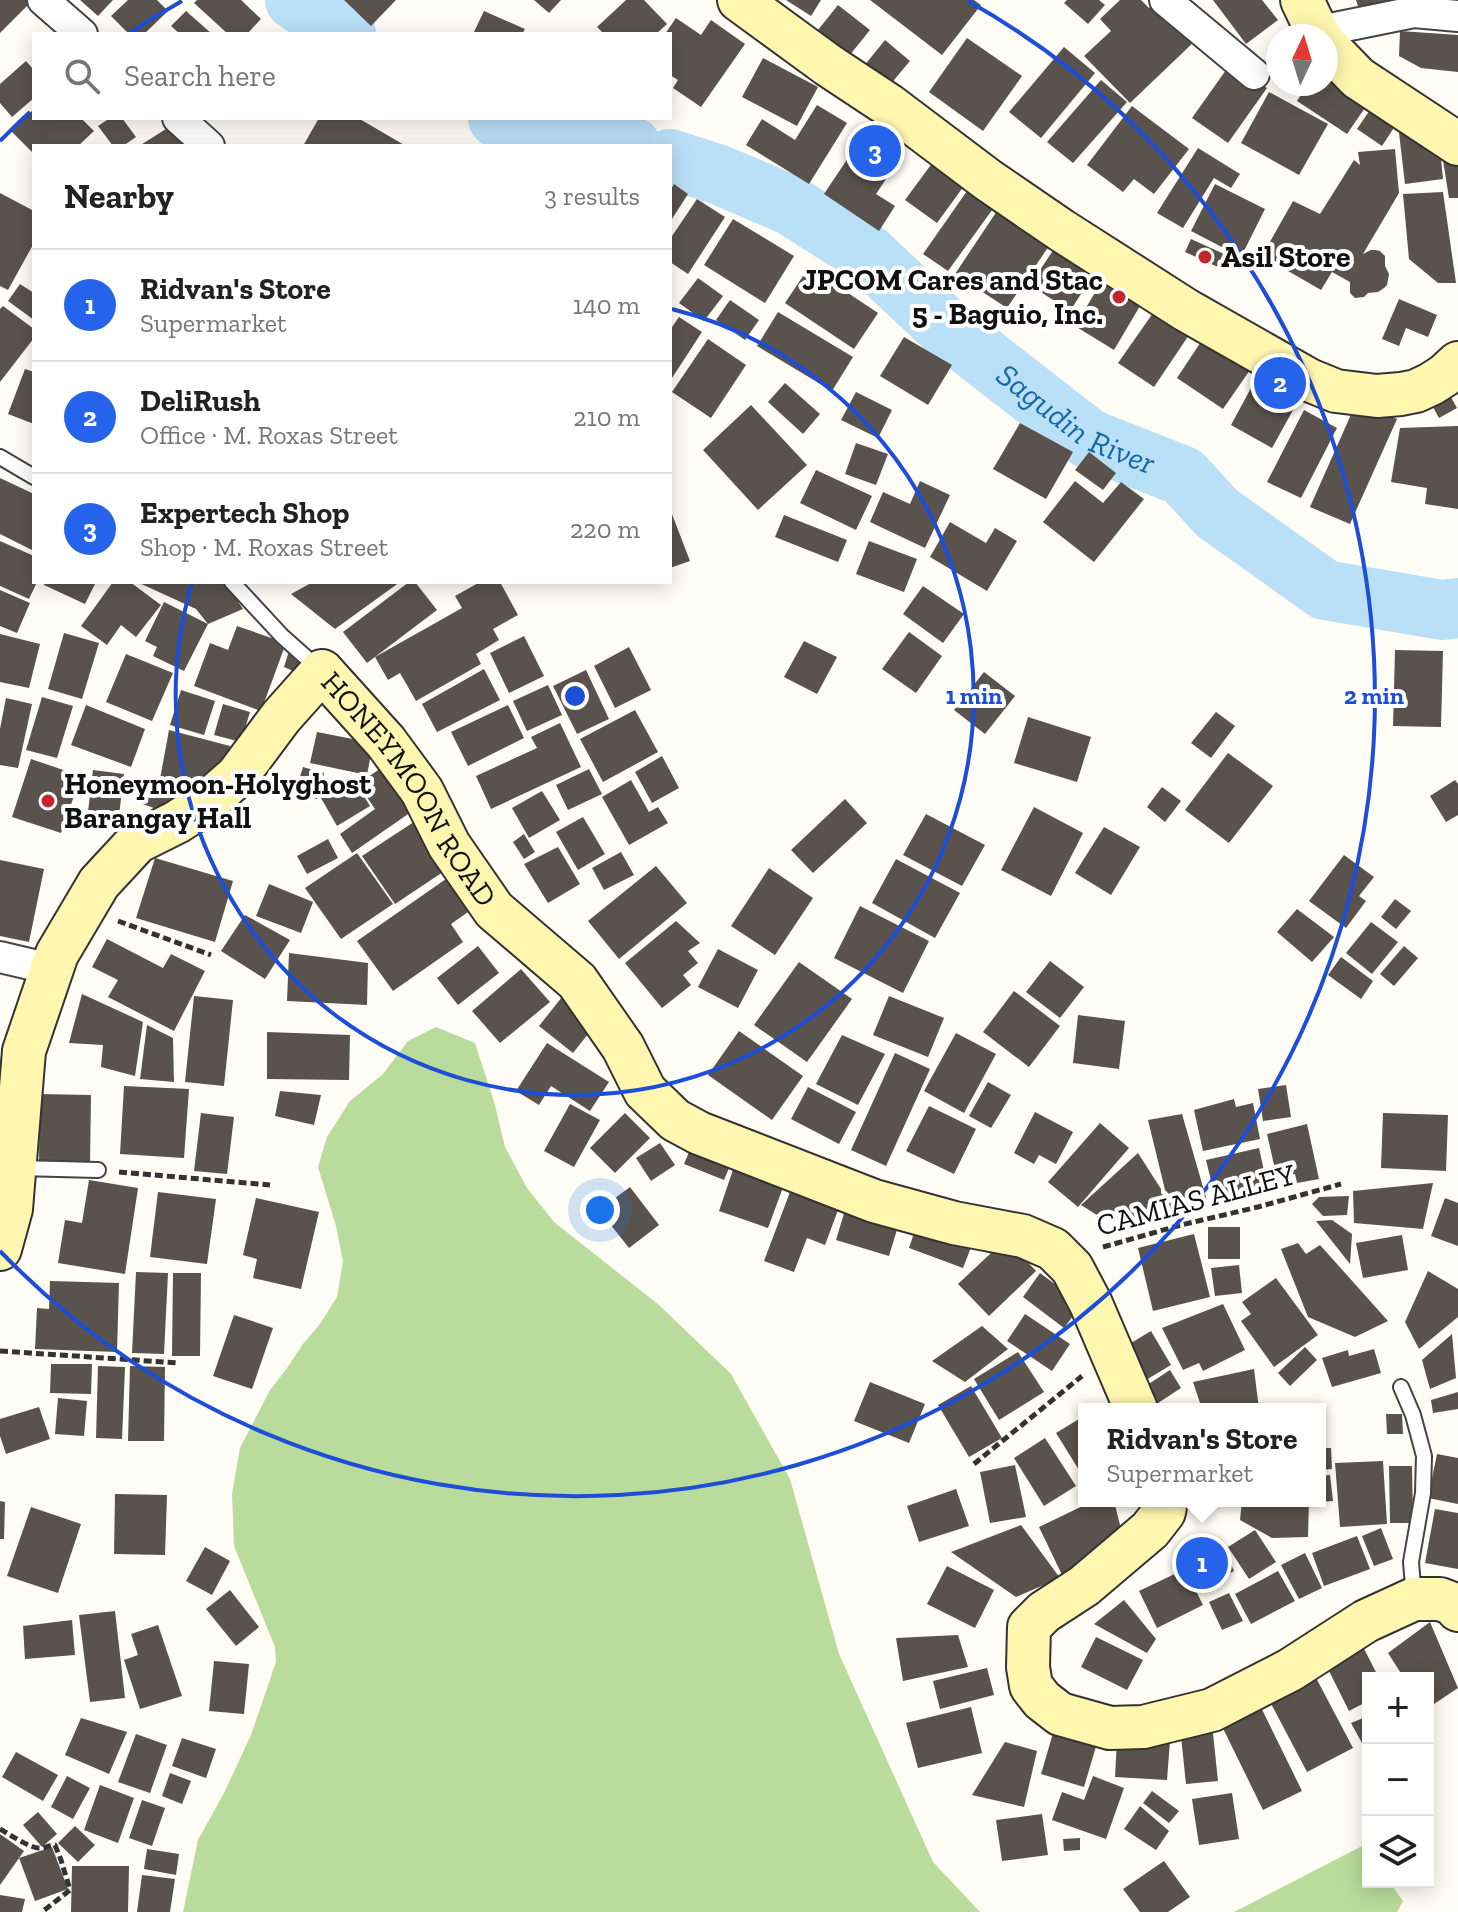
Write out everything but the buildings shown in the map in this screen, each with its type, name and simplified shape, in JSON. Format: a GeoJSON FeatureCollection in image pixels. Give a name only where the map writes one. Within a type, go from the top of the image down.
{"type":"FeatureCollection","features":[{"type":"Feature","properties":{"kind":"street"},"geometry":{"type":"LineString","coordinates":[[43,0],[80,32]]}},
{"type":"Feature","properties":{"kind":"street"},"geometry":{"type":"LineString","coordinates":[[739,0],[1061,230],[1186,310],[1309,380],[1336,391],[1377,396],[1401,394],[1431,384],[1458,363]]}},
{"type":"Feature","properties":{"kind":"street"},"geometry":{"type":"LineString","coordinates":[[1165,0],[1254,74]]}},
{"type":"Feature","properties":{"kind":"street"},"geometry":{"type":"LineString","coordinates":[[1338,24],[1414,12],[1458,16]]}},
{"type":"Feature","properties":{"kind":"street"},"geometry":{"type":"LineString","coordinates":[[1338,55],[1358,78],[1458,144]]}},
{"type":"Feature","properties":{"kind":"street"},"geometry":{"type":"LineString","coordinates":[[180,120],[207,144]]}},
{"type":"Feature","properties":{"kind":"street","name":"HONEYMOON ROAD"},"geometry":{"type":"LineString","coordinates":[[0,1249],[11,1209],[24,1051],[57,954],[99,883],[137,842],[205,804],[237,776],[281,717],[322,671],[386,742],[422,791],[449,845],[494,910],[577,981],[623,1047],[645,1091],[675,1120],[699,1133],[874,1201],[954,1223],[1023,1236],[1053,1249],[1063,1259]]}},
{"type":"Feature","properties":{"kind":"street"},"geometry":{"type":"LineString","coordinates":[[0,957],[51,969]]}},
{"type":"Feature","properties":{"kind":"street"},"geometry":{"type":"LineString","coordinates":[[1063,1259],[1072,1268],[1091,1304],[1133,1403]]}},
{"type":"Feature","properties":{"kind":"street"},"geometry":{"type":"LineString","coordinates":[[1165,1507],[1150,1530],[1084,1586],[1044,1612],[1029,1627],[1031,1686],[1042,1700],[1060,1714],[1110,1728],[1143,1727],[1212,1710],[1290,1670],[1366,1621],[1414,1599],[1440,1599],[1453,1604],[1458,1610]]}},
{"type":"Feature","properties":{"kind":"lane"},"geometry":{"type":"LineString","coordinates":[[0,457],[32,476]]}},
{"type":"Feature","properties":{"kind":"lane"},"geometry":{"type":"LineString","coordinates":[[234,584],[282,636],[322,671]]}},
{"type":"Feature","properties":{"kind":"lane"},"geometry":{"type":"LineString","coordinates":[[14,1168],[98,1170]]}},
{"type":"Feature","properties":{"kind":"lane"},"geometry":{"type":"LineString","coordinates":[[1401,1387],[1413,1415],[1424,1456],[1423,1493],[1411,1562],[1414,1599]]}},
{"type":"Feature","properties":{"kind":"path"},"geometry":{"type":"LineString","coordinates":[[84,909],[211,955]]}},
{"type":"Feature","properties":{"kind":"path"},"geometry":{"type":"LineString","coordinates":[[98,1170],[270,1185]]}},
{"type":"Feature","properties":{"kind":"path","name":"CAMIAS ALLEY"},"geometry":{"type":"LineString","coordinates":[[1063,1259],[1341,1184]]}},
{"type":"Feature","properties":{"kind":"path"},"geometry":{"type":"LineString","coordinates":[[0,1351],[179,1363]]}},
{"type":"Feature","properties":{"kind":"path"},"geometry":{"type":"LineString","coordinates":[[974,1464],[1111,1353]]}},
{"type":"Feature","properties":{"kind":"path"},"geometry":{"type":"LineString","coordinates":[[0,1829],[35,1848],[55,1845],[70,1890],[42,1912]]}},
{"type":"Feature","properties":{"kind":"green space"},"geometry":{"type":"Polygon","coordinates":[[[436,1027],[475,1043],[505,1147],[527,1188],[554,1222],[659,1305],[731,1374],[790,1479],[839,1654],[933,1862],[980,1912],[183,1912],[198,1840],[251,1735],[276,1662],[275,1647],[234,1546],[232,1494],[240,1448],[270,1390],[337,1297],[343,1261],[318,1167],[327,1137],[350,1101],[383,1074],[408,1041],[436,1027]]]}},
{"type":"Feature","properties":{"kind":"green space"},"geometry":{"type":"Polygon","coordinates":[[[1362,1846],[1362,1888],[1393,1888],[1403,1901],[1397,1912],[1234,1912],[1362,1846]]]}},
{"type":"Feature","properties":{"kind":"waterway","name":"Sagudin River"},"geometry":{"type":"LineString","coordinates":[[295,0],[343,32]]}},
{"type":"Feature","properties":{"kind":"waterway","name":"Sagudin River"},"geometry":{"type":"LineString","coordinates":[[509,120],[625,144]]}},
{"type":"Feature","properties":{"kind":"waterway","name":"Sagudin River"},"geometry":{"type":"LineString","coordinates":[[672,160],[717,174],[790,205],[866,253],[945,327],[1089,439],[1183,476],[1217,513],[1325,590],[1442,610],[1458,608]]}},
{"type":"Feature","properties":{"kind":"place","name":"Expertech Shop"},"geometry":{"type":"Point","coordinates":[875,151]}},
{"type":"Feature","properties":{"kind":"place","name":"Asil Store"},"geometry":{"type":"Point","coordinates":[1205,257]}},
{"type":"Feature","properties":{"kind":"place","name":"JPCOM Cares and Stac 5 - Baguio, Inc."},"geometry":{"type":"Point","coordinates":[1119,297]}},
{"type":"Feature","properties":{"kind":"place","name":"DeliRush"},"geometry":{"type":"Point","coordinates":[1280,383]}},
{"type":"Feature","properties":{"kind":"place","name":"Honeymoon-Holyghost Barangay Hall"},"geometry":{"type":"Point","coordinates":[48,801]}},
{"type":"Feature","properties":{"kind":"place","name":"Ridvan's Store"},"geometry":{"type":"Point","coordinates":[1202,1563]}}]}
